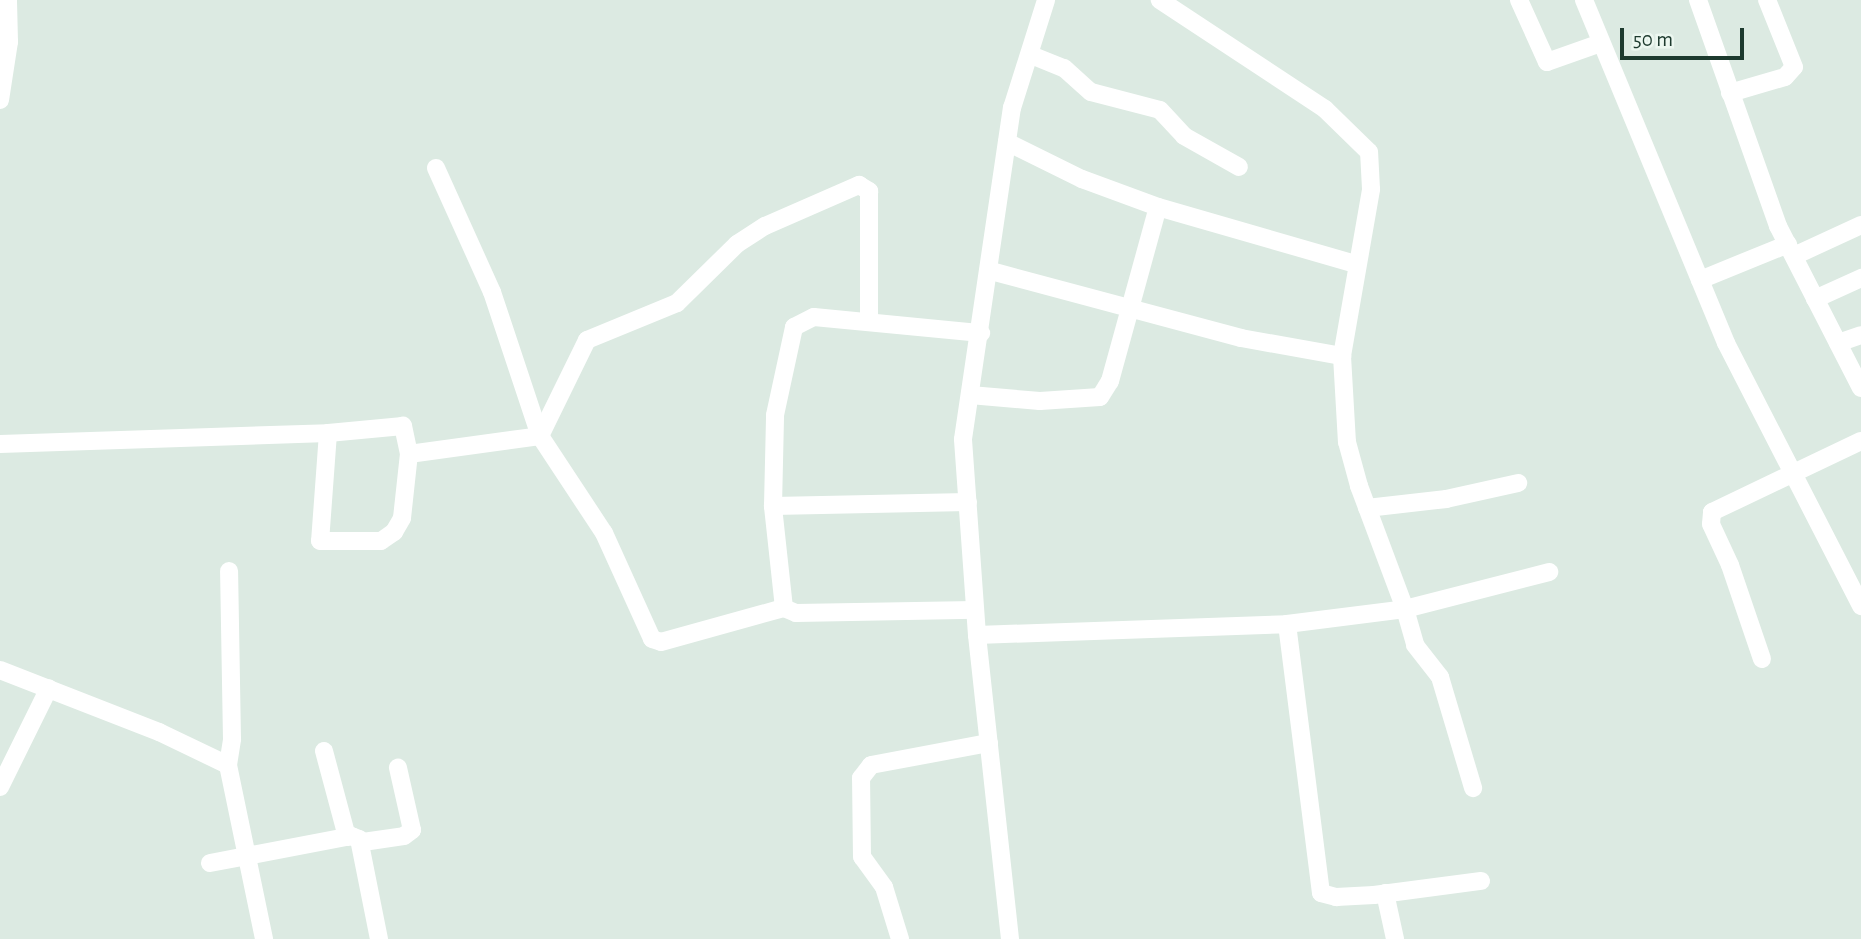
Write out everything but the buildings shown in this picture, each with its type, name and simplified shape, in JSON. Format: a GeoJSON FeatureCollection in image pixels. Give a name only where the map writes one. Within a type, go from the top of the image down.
{"type":"FeatureCollection","features":[{"type":"Feature","properties":{"kind":"street"},"geometry":{"type":"LineString","coordinates":[[0,100],[9,42],[8,0]]}},
{"type":"Feature","properties":{"kind":"street"},"geometry":{"type":"LineString","coordinates":[[1010,939],[977,635],[963,439],[991,271],[1012,108],[1031,55],[1046,0]]}},
{"type":"Feature","properties":{"kind":"street"},"geometry":{"type":"LineString","coordinates":[[1160,0],[1193,7],[1325,109],[1369,152],[1371,189],[1355,264],[1342,356],[1347,442],[1415,645],[1440,677],[1473,788]]}},
{"type":"Feature","properties":{"kind":"street"},"geometry":{"type":"LineString","coordinates":[[1519,0],[1547,62],[1601,43]]}},
{"type":"Feature","properties":{"kind":"street"},"geometry":{"type":"LineString","coordinates":[[1584,0],[1700,280],[1792,472],[1861,606]]}},
{"type":"Feature","properties":{"kind":"street"},"geometry":{"type":"LineString","coordinates":[[1698,0],[1730,93],[1791,250],[1838,343],[1856,365],[1861,388]]}},
{"type":"Feature","properties":{"kind":"street"},"geometry":{"type":"LineString","coordinates":[[1730,93],[1785,77],[1794,67],[1767,0]]}},
{"type":"Feature","properties":{"kind":"street"},"geometry":{"type":"LineString","coordinates":[[1031,55],[1064,68],[1091,92],[1160,110],[1184,136],[1239,167]]}},
{"type":"Feature","properties":{"kind":"street"},"geometry":{"type":"LineString","coordinates":[[1007,142],[1082,179],[1158,207],[1355,264]]}},
{"type":"Feature","properties":{"kind":"street"},"geometry":{"type":"LineString","coordinates":[[436,167],[492,292],[540,436],[604,533],[652,639],[661,642],[785,608],[796,613],[975,610]]}},
{"type":"Feature","properties":{"kind":"street"},"geometry":{"type":"LineString","coordinates":[[540,436],[587,340],[677,303],[737,244],[765,226],[859,185],[869,191],[869,322]]}},
{"type":"Feature","properties":{"kind":"street"},"geometry":{"type":"LineString","coordinates":[[970,395],[1040,401],[1100,397],[1110,381],[1158,207]]}},
{"type":"Feature","properties":{"kind":"street"},"geometry":{"type":"LineString","coordinates":[[1700,280],[1861,225]]}},
{"type":"Feature","properties":{"kind":"street"},"geometry":{"type":"LineString","coordinates":[[991,271],[1241,338],[1342,356]]}},
{"type":"Feature","properties":{"kind":"street"},"geometry":{"type":"LineString","coordinates":[[1815,299],[1861,278]]}},
{"type":"Feature","properties":{"kind":"street"},"geometry":{"type":"LineString","coordinates":[[785,608],[773,506],[775,415],[794,327],[814,317],[981,333]]}},
{"type":"Feature","properties":{"kind":"street"},"geometry":{"type":"LineString","coordinates":[[1838,343],[1861,335]]}},
{"type":"Feature","properties":{"kind":"street"},"geometry":{"type":"LineString","coordinates":[[0,444],[328,433],[404,426],[408,454],[402,518],[394,532],[380,541],[325,542],[317,536],[328,433]]}},
{"type":"Feature","properties":{"kind":"street"},"geometry":{"type":"LineString","coordinates":[[408,454],[540,436]]}},
{"type":"Feature","properties":{"kind":"street"},"geometry":{"type":"LineString","coordinates":[[1762,659],[1710,517],[1717,507],[1861,441]]}},
{"type":"Feature","properties":{"kind":"street"},"geometry":{"type":"LineString","coordinates":[[1367,508],[1446,499],[1518,483]]}},
{"type":"Feature","properties":{"kind":"street"},"geometry":{"type":"LineString","coordinates":[[773,506],[968,502]]}},
{"type":"Feature","properties":{"kind":"street"},"geometry":{"type":"LineString","coordinates":[[229,571],[232,739],[228,765],[264,939]]}},
{"type":"Feature","properties":{"kind":"street"},"geometry":{"type":"LineString","coordinates":[[977,635],[1287,624],[1405,609],[1549,572]]}},
{"type":"Feature","properties":{"kind":"street"},"geometry":{"type":"LineString","coordinates":[[1287,624],[1317,888],[1336,897],[1385,894],[1481,881]]}},
{"type":"Feature","properties":{"kind":"street"},"geometry":{"type":"LineString","coordinates":[[0,670],[50,688],[228,765]]}},
{"type":"Feature","properties":{"kind":"street"},"geometry":{"type":"LineString","coordinates":[[0,787],[50,688]]}},
{"type":"Feature","properties":{"kind":"street"},"geometry":{"type":"LineString","coordinates":[[900,939],[884,887],[862,856],[861,778],[871,765],[989,743]]}},
{"type":"Feature","properties":{"kind":"street"},"geometry":{"type":"LineString","coordinates":[[324,751],[355,840],[379,939]]}},
{"type":"Feature","properties":{"kind":"street"},"geometry":{"type":"LineString","coordinates":[[209,863],[355,840],[404,836],[412,830],[398,768]]}},
{"type":"Feature","properties":{"kind":"street"},"geometry":{"type":"LineString","coordinates":[[1385,894],[1395,939]]}}]}
